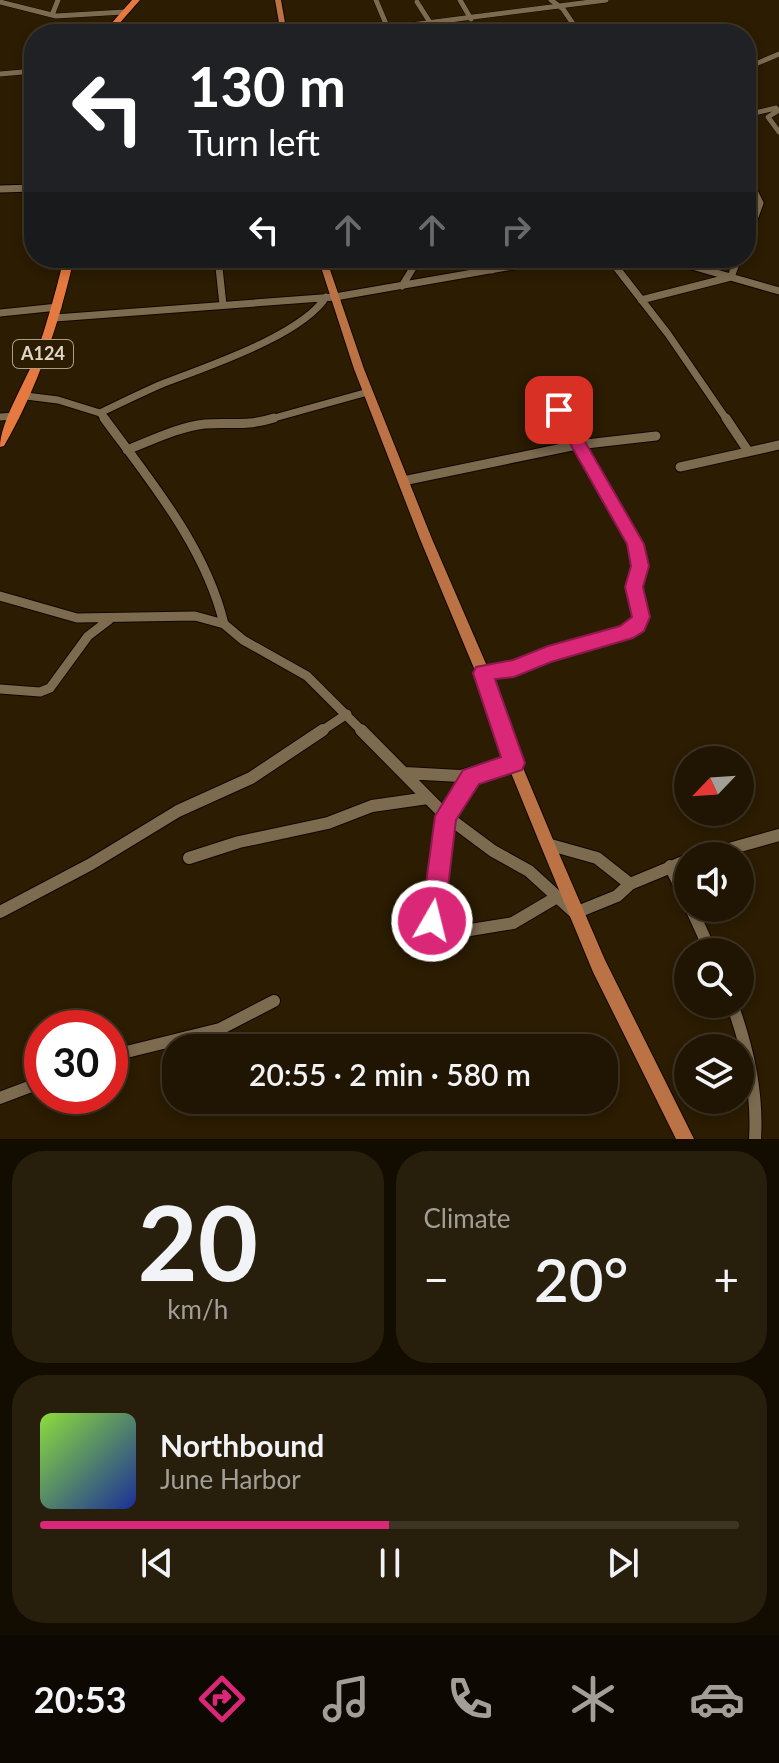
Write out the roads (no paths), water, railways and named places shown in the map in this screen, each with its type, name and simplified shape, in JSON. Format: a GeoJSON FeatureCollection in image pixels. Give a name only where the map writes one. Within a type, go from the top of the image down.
{"type":"FeatureCollection","features":[{"type":"Feature","properties":{"kind":"highway"},"geometry":{"type":"LineString","coordinates":[[114,24],[136,0]]}},
{"type":"Feature","properties":{"kind":"highway","name":"A124"},"geometry":{"type":"LineString","coordinates":[[0,443],[26,396],[56,313],[67,268]]}},
{"type":"Feature","properties":{"kind":"main road"},"geometry":{"type":"LineString","coordinates":[[278,0],[282,24]]}},
{"type":"Feature","properties":{"kind":"main road"},"geometry":{"type":"LineString","coordinates":[[324,268],[331,297],[483,673],[514,763],[575,913],[685,1139]]}},
{"type":"Feature","properties":{"kind":"street"},"geometry":{"type":"LineString","coordinates":[[52,15],[58,0]]}},
{"type":"Feature","properties":{"kind":"street"},"geometry":{"type":"LineString","coordinates":[[376,0],[386,24]]}},
{"type":"Feature","properties":{"kind":"street"},"geometry":{"type":"LineString","coordinates":[[460,0],[471,19]]}},
{"type":"Feature","properties":{"kind":"street"},"geometry":{"type":"LineString","coordinates":[[551,0],[572,24]]}},
{"type":"Feature","properties":{"kind":"street"},"geometry":{"type":"LineString","coordinates":[[417,2],[431,24],[512,10],[606,0]]}},
{"type":"Feature","properties":{"kind":"street"},"geometry":{"type":"LineString","coordinates":[[0,2],[26,3],[52,15],[124,12]]}},
{"type":"Feature","properties":{"kind":"street"},"geometry":{"type":"LineString","coordinates":[[756,64],[779,54]]}},
{"type":"Feature","properties":{"kind":"street"},"geometry":{"type":"LineString","coordinates":[[0,74],[24,72]]}},
{"type":"Feature","properties":{"kind":"street"},"geometry":{"type":"LineString","coordinates":[[756,113],[779,109]]}},
{"type":"Feature","properties":{"kind":"street"},"geometry":{"type":"LineString","coordinates":[[779,109],[768,117],[779,132]]}},
{"type":"Feature","properties":{"kind":"street"},"geometry":{"type":"LineString","coordinates":[[0,189],[24,188]]}},
{"type":"Feature","properties":{"kind":"street"},"geometry":{"type":"LineString","coordinates":[[756,195],[760,203],[756,214]]}},
{"type":"Feature","properties":{"kind":"street"},"geometry":{"type":"LineString","coordinates":[[219,268],[223,305]]}},
{"type":"Feature","properties":{"kind":"street"},"geometry":{"type":"LineString","coordinates":[[402,286],[413,268]]}},
{"type":"Feature","properties":{"kind":"street"},"geometry":{"type":"LineString","coordinates":[[0,313],[223,305],[331,297],[503,268]]}},
{"type":"Feature","properties":{"kind":"street"},"geometry":{"type":"LineString","coordinates":[[617,268],[748,451]]}},
{"type":"Feature","properties":{"kind":"street"},"geometry":{"type":"LineString","coordinates":[[699,268],[779,291]]}},
{"type":"Feature","properties":{"kind":"street"},"geometry":{"type":"LineString","coordinates":[[731,277],[734,268]]}},
{"type":"Feature","properties":{"kind":"street"},"geometry":{"type":"LineString","coordinates":[[641,300],[731,277]]}},
{"type":"Feature","properties":{"kind":"street"},"geometry":{"type":"LineString","coordinates":[[100,413],[251,349],[331,297]]}},
{"type":"Feature","properties":{"kind":"street"},"geometry":{"type":"LineString","coordinates":[[127,450],[179,429],[208,424],[248,426],[368,392]]}},
{"type":"Feature","properties":{"kind":"street"},"geometry":{"type":"LineString","coordinates":[[26,396],[58,400],[100,413],[177,517],[219,604],[224,624]]}},
{"type":"Feature","properties":{"kind":"street"},"geometry":{"type":"LineString","coordinates":[[483,673],[514,668],[626,633],[637,625],[641,617],[634,587],[640,566],[636,544],[559,410]]}},
{"type":"Feature","properties":{"kind":"street"},"geometry":{"type":"LineString","coordinates":[[0,417],[16,416]]}},
{"type":"Feature","properties":{"kind":"street"},"geometry":{"type":"LineString","coordinates":[[403,481],[577,445],[656,436]]}},
{"type":"Feature","properties":{"kind":"street"},"geometry":{"type":"LineString","coordinates":[[680,467],[779,445]]}},
{"type":"Feature","properties":{"kind":"street"},"geometry":{"type":"LineString","coordinates":[[0,596],[77,618],[195,616],[224,624],[251,646],[290,664],[307,676],[446,816],[493,851],[529,871],[575,913],[617,896],[630,884],[674,865]]}},
{"type":"Feature","properties":{"kind":"street"},"geometry":{"type":"LineString","coordinates":[[0,689],[40,692],[50,688],[88,636],[112,618]]}},
{"type":"Feature","properties":{"kind":"street"},"geometry":{"type":"LineString","coordinates":[[0,912],[91,864],[178,811],[251,778],[347,714]]}},
{"type":"Feature","properties":{"kind":"street"},"geometry":{"type":"LineString","coordinates":[[405,773],[448,779],[471,777],[514,763]]}},
{"type":"Feature","properties":{"kind":"street"},"geometry":{"type":"LineString","coordinates":[[471,777],[446,816],[432,921],[437,932],[446,934],[513,923],[557,897]]}},
{"type":"Feature","properties":{"kind":"street"},"geometry":{"type":"LineString","coordinates":[[189,858],[239,842],[328,823],[372,806],[428,798]]}},
{"type":"Feature","properties":{"kind":"street"},"geometry":{"type":"LineString","coordinates":[[754,842],[779,835]]}},
{"type":"Feature","properties":{"kind":"street"},"geometry":{"type":"LineString","coordinates":[[547,844],[597,858],[630,884]]}},
{"type":"Feature","properties":{"kind":"street"},"geometry":{"type":"LineString","coordinates":[[670,866],[674,874]]}},
{"type":"Feature","properties":{"kind":"street"},"geometry":{"type":"LineString","coordinates":[[128,1052],[220,1029],[274,1001]]}},
{"type":"Feature","properties":{"kind":"street"},"geometry":{"type":"LineString","coordinates":[[737,1018],[749,1055],[757,1122],[755,1139]]}},
{"type":"Feature","properties":{"kind":"street"},"geometry":{"type":"LineString","coordinates":[[0,1098],[24,1089]]}}]}
